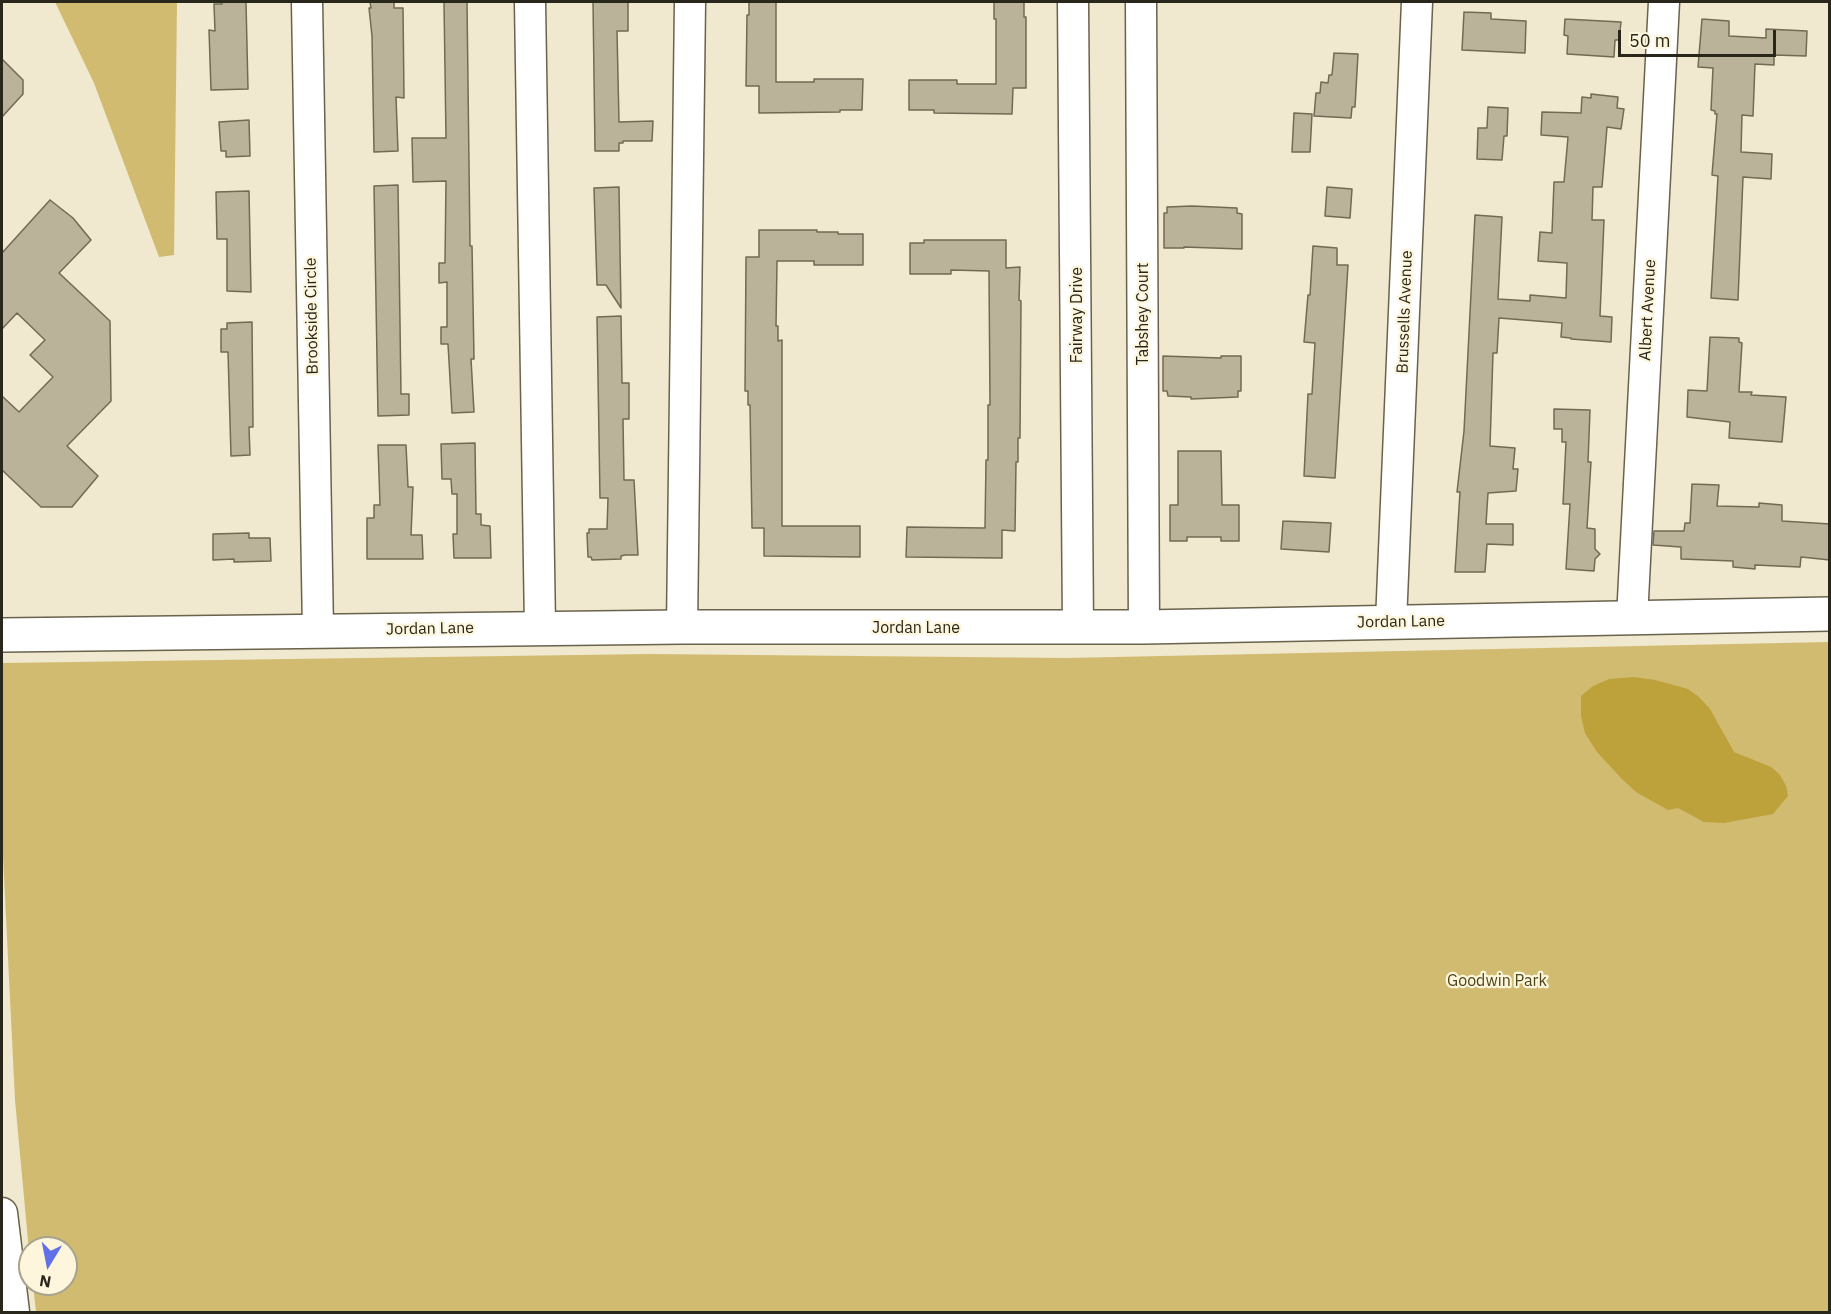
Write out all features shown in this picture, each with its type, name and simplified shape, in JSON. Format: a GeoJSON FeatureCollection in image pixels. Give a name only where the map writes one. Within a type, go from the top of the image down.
{"type":"FeatureCollection","features":[{"type":"Feature","properties":{"kind":"main road","name":"Jordan Lane"},"geometry":{"type":"LineString","coordinates":[[2,634],[540,627],[1078,628],[1830,614]]}},
{"type":"Feature","properties":{"kind":"street","name":"Brookside Circle"},"geometry":{"type":"LineString","coordinates":[[307,2],[318,631]]}},
{"type":"Feature","properties":{"kind":"street"},"geometry":{"type":"LineString","coordinates":[[530,2],[540,627]]}},
{"type":"Feature","properties":{"kind":"street"},"geometry":{"type":"LineString","coordinates":[[682,627],[690,2]]}},
{"type":"Feature","properties":{"kind":"street","name":"Fairway Drive"},"geometry":{"type":"LineString","coordinates":[[1073,2],[1078,628]]}},
{"type":"Feature","properties":{"kind":"street","name":"Tabshey Court"},"geometry":{"type":"LineString","coordinates":[[1141,2],[1144,627]]}},
{"type":"Feature","properties":{"kind":"street","name":"Brussells Avenue"},"geometry":{"type":"LineString","coordinates":[[1391,622],[1417,2]]}},
{"type":"Feature","properties":{"kind":"street","name":"Albert Avenue"},"geometry":{"type":"LineString","coordinates":[[1632,618],[1664,2]]}},
{"type":"Feature","properties":{"kind":"street"},"geometry":{"type":"LineString","coordinates":[[2,1213],[14,1312]]}},
{"type":"Feature","properties":{"kind":"green space"},"geometry":{"type":"Polygon","coordinates":[[[55,2],[177,2],[174,255],[159,257],[94,83],[55,2]]]}},
{"type":"Feature","properties":{"kind":"green space","name":"Goodwin Park"},"geometry":{"type":"Polygon","coordinates":[[[1829,642],[1829,1312],[36,1312],[34,1296],[78,1296],[78,1236],[28,1236],[15,1100],[2,836],[2,663],[649,654],[1067,658],[1829,642]]]}},
{"type":"Feature","properties":{"kind":"shaded area"},"geometry":{"type":"Polygon","coordinates":[[[1634,677],[1688,689],[1710,709],[1734,752],[1771,767],[1780,775],[1788,796],[1773,814],[1724,823],[1704,822],[1678,808],[1668,810],[1636,792],[1622,779],[1597,752],[1585,733],[1581,716],[1581,696],[1593,686],[1609,679],[1634,677]]]}},
{"type":"Feature","properties":{"kind":"building"},"geometry":{"type":"Polygon","coordinates":[[[222,2],[246,2],[248,89],[211,90],[209,30],[215,31],[214,4],[222,4],[222,2]]]}},
{"type":"Feature","properties":{"kind":"building"},"geometry":{"type":"Polygon","coordinates":[[[370,2],[394,2],[394,8],[403,8],[404,98],[396,97],[398,151],[374,152],[370,2]]]}},
{"type":"Feature","properties":{"kind":"building"},"geometry":{"type":"Polygon","coordinates":[[[444,2],[467,2],[474,359],[471,359],[474,412],[452,413],[448,344],[441,344],[441,327],[447,327],[447,282],[439,283],[439,263],[445,263],[446,181],[413,182],[412,138],[446,138],[444,2]]]}},
{"type":"Feature","properties":{"kind":"building"},"geometry":{"type":"Polygon","coordinates":[[[593,2],[628,2],[628,31],[617,31],[619,122],[653,121],[652,141],[623,141],[619,143],[619,151],[595,151],[593,2]]]}},
{"type":"Feature","properties":{"kind":"building"},"geometry":{"type":"Polygon","coordinates":[[[749,2],[776,2],[776,82],[863,79],[862,110],[759,113],[759,86],[746,86],[749,2]]]}},
{"type":"Feature","properties":{"kind":"building"},"geometry":{"type":"Polygon","coordinates":[[[994,2],[1024,2],[1026,88],[1013,88],[1012,114],[934,113],[934,110],[909,110],[909,80],[957,80],[957,84],[996,84],[994,2]]]}},
{"type":"Feature","properties":{"kind":"building"},"geometry":{"type":"Polygon","coordinates":[[[1464,12],[1491,13],[1491,19],[1526,21],[1525,53],[1462,50],[1464,12]]]}},
{"type":"Feature","properties":{"kind":"building"},"geometry":{"type":"Polygon","coordinates":[[[1565,19],[1621,22],[1619,40],[1615,40],[1614,57],[1567,54],[1568,36],[1564,35],[1565,19]]]}},
{"type":"Feature","properties":{"kind":"building"},"geometry":{"type":"Polygon","coordinates":[[[1702,19],[1729,21],[1729,36],[1766,38],[1766,29],[1807,31],[1806,56],[1774,55],[1774,65],[1755,64],[1753,116],[1742,115],[1741,152],[1772,154],[1771,179],[1743,177],[1738,300],[1711,298],[1718,176],[1712,175],[1717,114],[1711,110],[1713,68],[1698,67],[1702,19]]]}},
{"type":"Feature","properties":{"kind":"building"},"geometry":{"type":"Polygon","coordinates":[[[1334,53],[1358,54],[1355,107],[1352,107],[1351,118],[1314,116],[1316,93],[1320,93],[1321,82],[1328,83],[1329,75],[1332,75],[1334,53]]]}},
{"type":"Feature","properties":{"kind":"building"},"geometry":{"type":"Polygon","coordinates":[[[2,59],[23,80],[23,94],[2,117],[2,59]]]}},
{"type":"Feature","properties":{"kind":"building"},"geometry":{"type":"Polygon","coordinates":[[[1591,94],[1618,97],[1617,108],[1624,109],[1621,129],[1607,127],[1602,187],[1593,187],[1592,220],[1604,220],[1600,316],[1612,317],[1611,342],[1561,337],[1562,323],[1499,318],[1497,353],[1493,353],[1490,446],[1515,448],[1513,469],[1518,469],[1516,491],[1488,493],[1486,524],[1513,524],[1513,545],[1487,544],[1485,572],[1455,572],[1460,492],[1457,492],[1464,431],[1475,215],[1502,217],[1498,299],[1530,301],[1530,295],[1566,298],[1567,263],[1538,261],[1540,232],[1552,233],[1554,182],[1564,182],[1568,137],[1541,135],[1542,112],[1581,113],[1582,97],[1591,98],[1591,94]]]}},
{"type":"Feature","properties":{"kind":"building"},"geometry":{"type":"Polygon","coordinates":[[[1488,107],[1508,108],[1507,136],[1504,136],[1502,160],[1477,159],[1478,128],[1487,128],[1488,107]]]}},
{"type":"Feature","properties":{"kind":"building"},"geometry":{"type":"Polygon","coordinates":[[[1294,113],[1312,114],[1310,152],[1292,152],[1294,113]]]}},
{"type":"Feature","properties":{"kind":"building"},"geometry":{"type":"Polygon","coordinates":[[[249,120],[250,156],[226,157],[226,151],[221,151],[219,122],[249,120]]]}},
{"type":"Feature","properties":{"kind":"building"},"geometry":{"type":"Polygon","coordinates":[[[398,185],[401,394],[409,394],[409,415],[378,416],[374,186],[398,185]]]}},
{"type":"Feature","properties":{"kind":"building"},"geometry":{"type":"Polygon","coordinates":[[[619,187],[621,308],[606,285],[597,285],[594,188],[619,187]]]}},
{"type":"Feature","properties":{"kind":"building"},"geometry":{"type":"Polygon","coordinates":[[[1327,187],[1352,189],[1350,218],[1325,216],[1327,187]]]}},
{"type":"Feature","properties":{"kind":"building"},"geometry":{"type":"Polygon","coordinates":[[[249,191],[251,292],[227,291],[227,239],[217,239],[216,192],[249,191]]]}},
{"type":"Feature","properties":{"kind":"building"},"geometry":{"type":"Polygon","coordinates":[[[50,200],[73,218],[91,240],[59,273],[110,321],[111,401],[67,446],[98,476],[72,507],[41,507],[2,470],[2,396],[19,412],[53,377],[30,355],[45,340],[17,313],[2,329],[2,253],[50,200]]]}},
{"type":"Feature","properties":{"kind":"building"},"geometry":{"type":"Polygon","coordinates":[[[1167,207],[1237,208],[1237,213],[1242,214],[1242,249],[1164,248],[1164,213],[1167,213],[1167,207]]]}},
{"type":"Feature","properties":{"kind":"building"},"geometry":{"type":"Polygon","coordinates":[[[759,230],[817,230],[817,232],[838,232],[838,234],[863,234],[863,265],[814,265],[814,261],[777,261],[776,326],[778,326],[778,341],[782,340],[782,526],[860,526],[860,557],[764,556],[764,528],[752,528],[750,405],[748,405],[748,391],[745,391],[746,257],[759,257],[759,230]]]}},
{"type":"Feature","properties":{"kind":"building"},"geometry":{"type":"Polygon","coordinates":[[[924,240],[1006,240],[1006,268],[1020,267],[1020,438],[1018,438],[1018,462],[1016,462],[1015,531],[1002,530],[1002,558],[906,557],[907,527],[985,528],[988,405],[990,405],[989,271],[951,270],[951,274],[910,274],[910,243],[924,243],[924,240]]]}},
{"type":"Feature","properties":{"kind":"building"},"geometry":{"type":"Polygon","coordinates":[[[1313,246],[1337,248],[1337,265],[1348,265],[1335,478],[1304,476],[1308,394],[1312,394],[1315,343],[1304,342],[1313,246]]]}},
{"type":"Feature","properties":{"kind":"building"},"geometry":{"type":"Polygon","coordinates":[[[621,316],[622,383],[629,383],[629,419],[623,419],[624,480],[634,480],[638,555],[625,555],[621,556],[621,559],[592,560],[588,557],[587,533],[589,529],[607,529],[608,498],[600,498],[597,317],[621,316]]]}},
{"type":"Feature","properties":{"kind":"building"},"geometry":{"type":"Polygon","coordinates":[[[252,322],[253,427],[249,427],[250,455],[231,456],[228,352],[221,352],[221,329],[227,329],[227,323],[252,322]]]}},
{"type":"Feature","properties":{"kind":"building"},"geometry":{"type":"Polygon","coordinates":[[[1710,337],[1739,338],[1739,342],[1742,343],[1739,392],[1786,397],[1782,442],[1729,438],[1730,422],[1687,417],[1688,390],[1707,391],[1710,337]]]}},
{"type":"Feature","properties":{"kind":"building"},"geometry":{"type":"Polygon","coordinates":[[[1163,356],[1221,358],[1221,356],[1241,356],[1241,391],[1238,391],[1238,397],[1191,399],[1191,397],[1168,396],[1167,391],[1163,391],[1163,356]]]}},
{"type":"Feature","properties":{"kind":"building"},"geometry":{"type":"Polygon","coordinates":[[[1554,409],[1590,410],[1588,462],[1591,462],[1587,528],[1595,529],[1595,549],[1600,554],[1595,559],[1594,571],[1566,569],[1570,504],[1563,504],[1566,442],[1562,442],[1562,429],[1554,429],[1554,409]]]}},
{"type":"Feature","properties":{"kind":"building"},"geometry":{"type":"Polygon","coordinates":[[[475,443],[476,514],[481,514],[481,525],[490,526],[491,558],[454,558],[453,534],[457,534],[457,494],[452,494],[451,479],[442,479],[441,444],[475,443]]]}},
{"type":"Feature","properties":{"kind":"building"},"geometry":{"type":"Polygon","coordinates":[[[378,445],[406,445],[408,487],[413,487],[411,535],[422,535],[423,559],[367,559],[367,518],[374,518],[374,505],[380,505],[378,445]]]}},
{"type":"Feature","properties":{"kind":"building"},"geometry":{"type":"Polygon","coordinates":[[[1178,451],[1221,451],[1222,505],[1239,505],[1239,541],[1221,541],[1221,537],[1187,537],[1187,541],[1170,541],[1170,505],[1178,505],[1178,451]]]}},
{"type":"Feature","properties":{"kind":"building"},"geometry":{"type":"Polygon","coordinates":[[[1692,484],[1719,485],[1717,506],[1759,507],[1759,503],[1782,505],[1782,521],[1830,524],[1830,560],[1801,557],[1800,567],[1755,565],[1755,569],[1733,567],[1733,561],[1681,559],[1681,547],[1653,545],[1654,531],[1684,531],[1685,523],[1690,523],[1692,484]]]}},
{"type":"Feature","properties":{"kind":"building"},"geometry":{"type":"Polygon","coordinates":[[[1283,521],[1331,523],[1329,552],[1281,549],[1283,521]]]}},
{"type":"Feature","properties":{"kind":"building"},"geometry":{"type":"Polygon","coordinates":[[[249,533],[249,538],[270,538],[271,561],[213,560],[213,534],[249,533]]]}}]}
